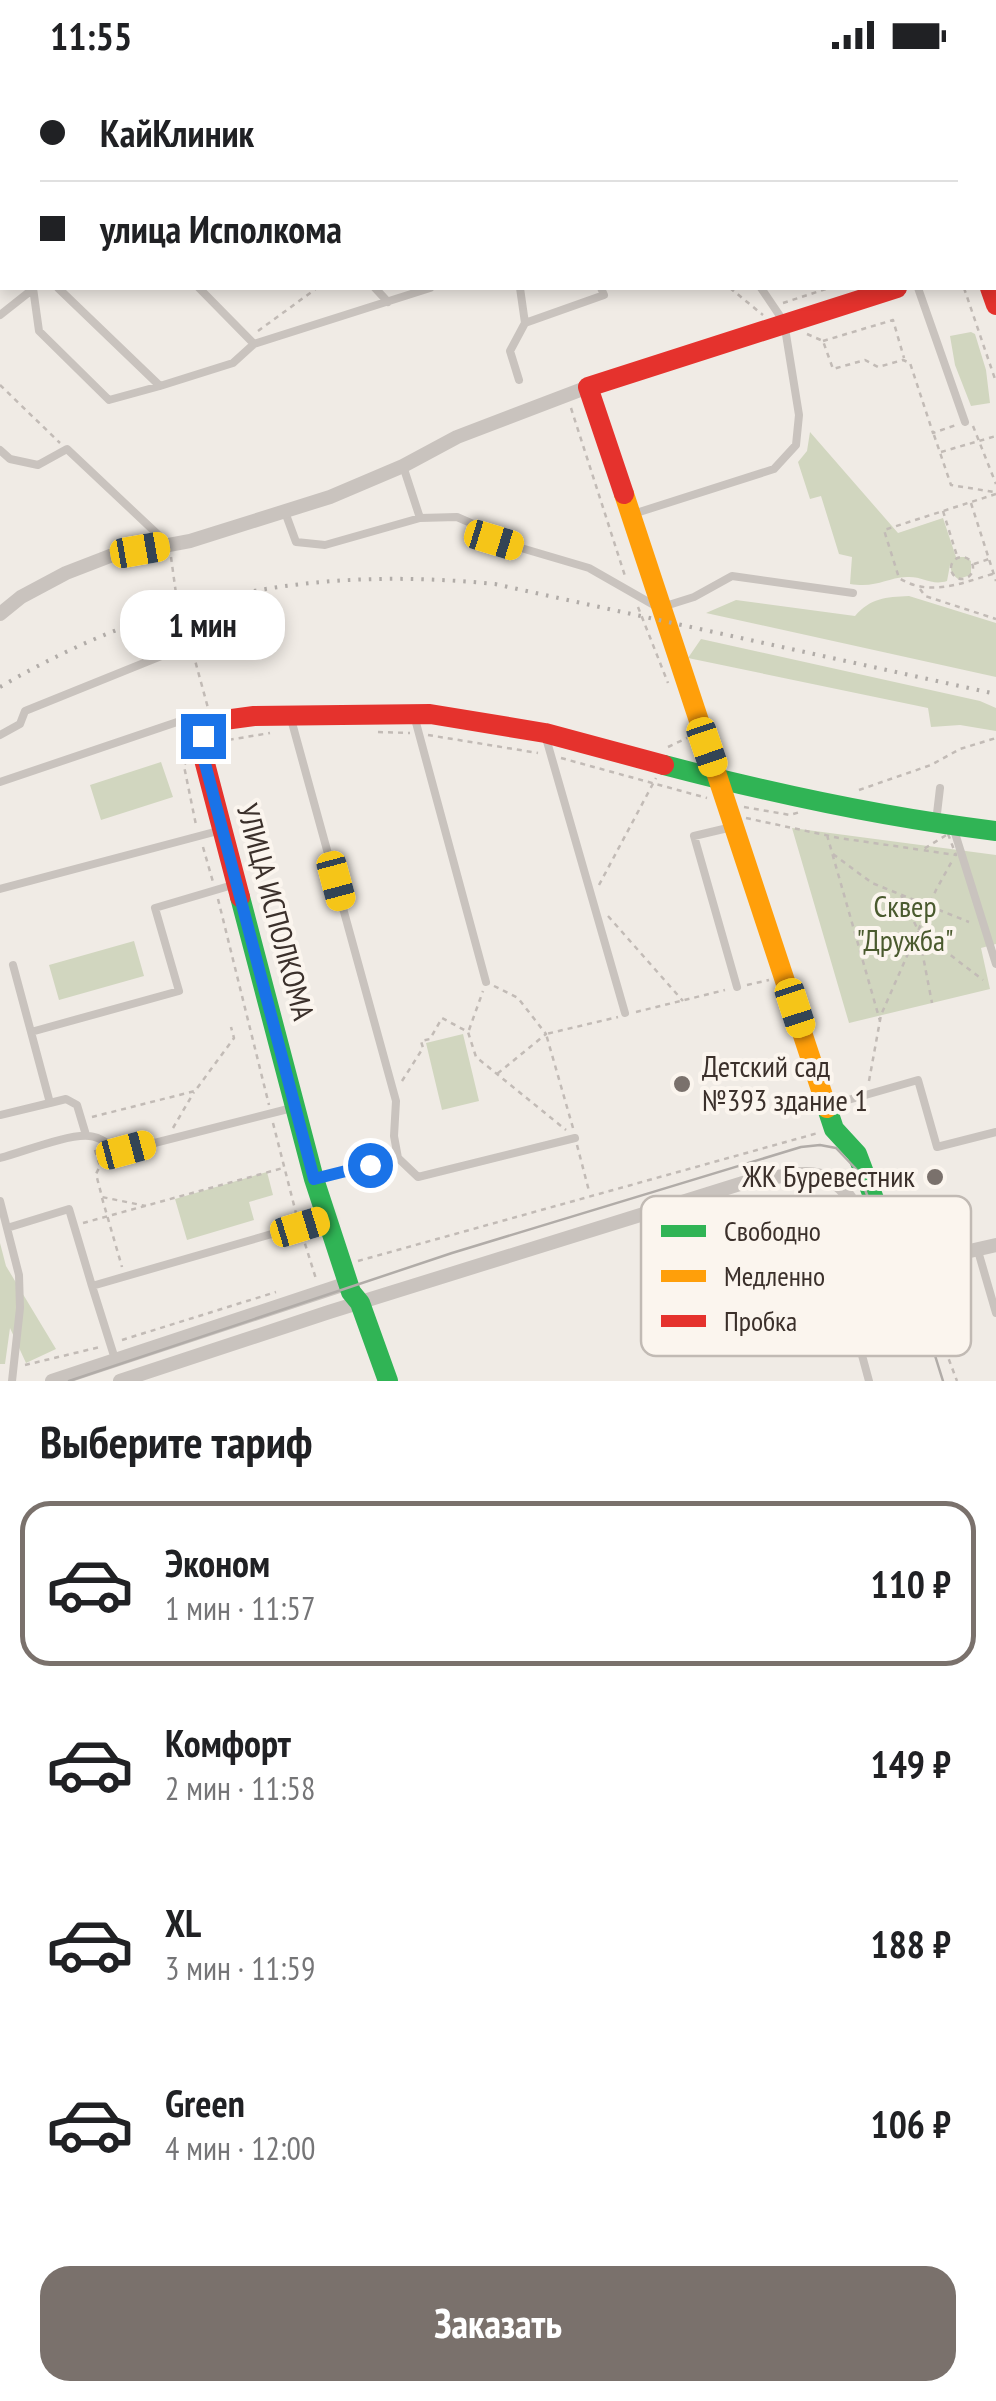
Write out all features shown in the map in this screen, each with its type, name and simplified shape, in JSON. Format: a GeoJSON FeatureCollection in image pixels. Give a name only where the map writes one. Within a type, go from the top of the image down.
{"type":"FeatureCollection","features":[{"type":"Feature","properties":{"kind":"street"},"geometry":{"type":"LineString","coordinates":[[0,614],[66,573],[110,556],[169,545],[286,512],[404,466],[456,437],[779,314],[889,290]]}},
{"type":"Feature","properties":{"kind":"street"},"geometry":{"type":"LineString","coordinates":[[588,387],[834,1129],[857,1154],[876,1196]]}},
{"type":"Feature","properties":{"kind":"street"},"geometry":{"type":"LineString","coordinates":[[214,723],[417,724],[545,733],[718,779],[944,824],[996,830]]}},
{"type":"Feature","properties":{"kind":"street","name":"УЛИЦА ИСПОЛКОМА"},"geometry":{"type":"LineString","coordinates":[[214,723],[203,736],[202,752],[314,1179],[345,1274],[360,1303],[388,1381]]}},
{"type":"Feature","properties":{"kind":"street"},"geometry":{"type":"LineString","coordinates":[[705,1196],[743,1184],[806,1174],[840,1182],[850,1196]]}},
{"type":"Feature","properties":{"kind":"street"},"geometry":{"type":"LineString","coordinates":[[120,1381],[641,1216]]}},
{"type":"Feature","properties":{"kind":"street"},"geometry":{"type":"LineString","coordinates":[[971,1251],[996,1245]]}},
{"type":"Feature","properties":{"kind":"street"},"geometry":{"type":"LineString","coordinates":[[52,1381],[116,1361],[345,1274]]}},
{"type":"Feature","properties":{"kind":"lane"},"geometry":{"type":"LineString","coordinates":[[0,315],[31,290]]}},
{"type":"Feature","properties":{"kind":"lane"},"geometry":{"type":"LineString","coordinates":[[33,290],[39,331],[109,400],[233,363],[252,341],[424,290]]}},
{"type":"Feature","properties":{"kind":"lane"},"geometry":{"type":"LineString","coordinates":[[60,290],[160,386]]}},
{"type":"Feature","properties":{"kind":"lane"},"geometry":{"type":"LineString","coordinates":[[201,290],[252,341]]}},
{"type":"Feature","properties":{"kind":"lane"},"geometry":{"type":"LineString","coordinates":[[377,290],[388,302]]}},
{"type":"Feature","properties":{"kind":"lane"},"geometry":{"type":"LineString","coordinates":[[520,290],[525,324],[510,351],[520,380]]}},
{"type":"Feature","properties":{"kind":"lane"},"geometry":{"type":"LineString","coordinates":[[525,324],[604,295],[602,290]]}},
{"type":"Feature","properties":{"kind":"lane"},"geometry":{"type":"LineString","coordinates":[[630,515],[774,469],[796,445],[798,416],[779,314],[762,290]]}},
{"type":"Feature","properties":{"kind":"lane"},"geometry":{"type":"LineString","coordinates":[[919,290],[965,422]]}},
{"type":"Feature","properties":{"kind":"lane"},"geometry":{"type":"LineString","coordinates":[[0,450],[10,459],[38,465],[67,449],[169,545]]}},
{"type":"Feature","properties":{"kind":"lane"},"geometry":{"type":"LineString","coordinates":[[404,466],[420,518]]}},
{"type":"Feature","properties":{"kind":"lane"},"geometry":{"type":"LineString","coordinates":[[286,512],[296,542],[325,545],[420,518],[457,517],[480,527],[494,540],[589,568],[660,608],[694,597],[732,576],[853,592]]}},
{"type":"Feature","properties":{"kind":"lane"},"geometry":{"type":"LineString","coordinates":[[0,735],[20,724],[25,711],[191,644]]}},
{"type":"Feature","properties":{"kind":"lane"},"geometry":{"type":"LineString","coordinates":[[0,782],[189,718],[214,723]]}},
{"type":"Feature","properties":{"kind":"lane"},"geometry":{"type":"LineString","coordinates":[[292,722],[394,1094],[398,1158],[418,1177],[575,1138]]}},
{"type":"Feature","properties":{"kind":"lane"},"geometry":{"type":"LineString","coordinates":[[417,724],[486,982]]}},
{"type":"Feature","properties":{"kind":"lane"},"geometry":{"type":"LineString","coordinates":[[545,733],[624,1012]]}},
{"type":"Feature","properties":{"kind":"lane"},"geometry":{"type":"LineString","coordinates":[[940,788],[944,824],[958,852],[996,964]]}},
{"type":"Feature","properties":{"kind":"lane"},"geometry":{"type":"LineString","coordinates":[[732,815],[694,836],[737,987]]}},
{"type":"Feature","properties":{"kind":"lane"},"geometry":{"type":"LineString","coordinates":[[0,888],[222,830]]}},
{"type":"Feature","properties":{"kind":"lane"},"geometry":{"type":"LineString","coordinates":[[31,1032],[179,991],[155,908],[236,884]]}},
{"type":"Feature","properties":{"kind":"lane"},"geometry":{"type":"LineString","coordinates":[[13,965],[50,1103]]}},
{"type":"Feature","properties":{"kind":"lane"},"geometry":{"type":"LineString","coordinates":[[827,1106],[918,1080],[937,1148],[996,1132]]}},
{"type":"Feature","properties":{"kind":"lane"},"geometry":{"type":"LineString","coordinates":[[0,1115],[66,1099],[77,1105],[89,1136]]}},
{"type":"Feature","properties":{"kind":"lane"},"geometry":{"type":"LineString","coordinates":[[0,1158],[89,1136],[101,1138],[112,1149],[126,1150],[295,1107]]}},
{"type":"Feature","properties":{"kind":"lane"},"geometry":{"type":"LineString","coordinates":[[314,1179],[398,1158]]}},
{"type":"Feature","properties":{"kind":"lane"},"geometry":{"type":"LineString","coordinates":[[0,1201],[19,1274],[12,1381]]}},
{"type":"Feature","properties":{"kind":"lane"},"geometry":{"type":"LineString","coordinates":[[7,1228],[69,1209],[116,1361]]}},
{"type":"Feature","properties":{"kind":"lane"},"geometry":{"type":"LineString","coordinates":[[92,1286],[326,1218]]}},
{"type":"Feature","properties":{"kind":"lane"},"geometry":{"type":"LineString","coordinates":[[978,1250],[996,1313]]}},
{"type":"Feature","properties":{"kind":"lane"},"geometry":{"type":"LineString","coordinates":[[862,1356],[869,1381]]}},
{"type":"Feature","properties":{"kind":"path"},"geometry":{"type":"LineString","coordinates":[[252,341],[316,290]]}},
{"type":"Feature","properties":{"kind":"path"},"geometry":{"type":"LineString","coordinates":[[732,290],[757,311],[779,314],[822,341],[832,369],[864,360],[878,367],[910,363],[951,485],[996,493]]}},
{"type":"Feature","properties":{"kind":"path"},"geometry":{"type":"LineString","coordinates":[[757,311],[779,314],[825,290]]}},
{"type":"Feature","properties":{"kind":"path"},"geometry":{"type":"LineString","coordinates":[[965,290],[996,382]]}},
{"type":"Feature","properties":{"kind":"path"},"geometry":{"type":"LineString","coordinates":[[822,341],[893,320],[905,361]]}},
{"type":"Feature","properties":{"kind":"path"},"geometry":{"type":"LineString","coordinates":[[0,385],[67,449]]}},
{"type":"Feature","properties":{"kind":"path"},"geometry":{"type":"LineString","coordinates":[[567,395],[630,592],[650,632]]}},
{"type":"Feature","properties":{"kind":"path"},"geometry":{"type":"LineString","coordinates":[[933,433],[965,422],[976,427],[996,484]]}},
{"type":"Feature","properties":{"kind":"path"},"geometry":{"type":"LineString","coordinates":[[940,453],[996,436]]}},
{"type":"Feature","properties":{"kind":"path"},"geometry":{"type":"LineString","coordinates":[[996,493],[884,530],[899,578],[926,596],[996,619]]}},
{"type":"Feature","properties":{"kind":"path"},"geometry":{"type":"LineString","coordinates":[[971,502],[996,581]]}},
{"type":"Feature","properties":{"kind":"path"},"geometry":{"type":"LineString","coordinates":[[943,511],[957,558]]}},
{"type":"Feature","properties":{"kind":"path"},"geometry":{"type":"LineString","coordinates":[[957,558],[968,559],[972,565],[966,580],[958,579],[950,571],[957,558]]}},
{"type":"Feature","properties":{"kind":"path"},"geometry":{"type":"LineString","coordinates":[[972,565],[989,560]]}},
{"type":"Feature","properties":{"kind":"path"},"geometry":{"type":"LineString","coordinates":[[919,588],[942,588],[995,573]]}},
{"type":"Feature","properties":{"kind":"path"},"geometry":{"type":"LineString","coordinates":[[214,723],[222,741],[292,722]]}},
{"type":"Feature","properties":{"kind":"path"},"geometry":{"type":"LineString","coordinates":[[366,732],[417,724],[551,755],[732,815],[827,835],[958,852]]}},
{"type":"Feature","properties":{"kind":"path"},"geometry":{"type":"LineString","coordinates":[[857,790],[931,765],[960,748],[996,738]]}},
{"type":"Feature","properties":{"kind":"path"},"geometry":{"type":"LineString","coordinates":[[188,757],[184,766],[199,835],[316,1279],[337,1272],[345,1274],[590,1194],[834,1129]]}},
{"type":"Feature","properties":{"kind":"path"},"geometry":{"type":"LineString","coordinates":[[732,815],[790,816],[803,811]]}},
{"type":"Feature","properties":{"kind":"path"},"geometry":{"type":"LineString","coordinates":[[922,850],[948,834],[958,852]]}},
{"type":"Feature","properties":{"kind":"path"},"geometry":{"type":"LineString","coordinates":[[827,835],[880,1021]]}},
{"type":"Feature","properties":{"kind":"path"},"geometry":{"type":"LineString","coordinates":[[866,1095],[880,1021],[929,906],[958,852]]}},
{"type":"Feature","properties":{"kind":"path"},"geometry":{"type":"LineString","coordinates":[[832,854],[872,884],[969,922]]}},
{"type":"Feature","properties":{"kind":"path"},"geometry":{"type":"LineString","coordinates":[[900,895],[918,930],[932,1003]]}},
{"type":"Feature","properties":{"kind":"path"},"geometry":{"type":"LineString","coordinates":[[592,898],[683,1000]]}},
{"type":"Feature","properties":{"kind":"path"},"geometry":{"type":"LineString","coordinates":[[918,930],[983,980]]}},
{"type":"Feature","properties":{"kind":"path"},"geometry":{"type":"LineString","coordinates":[[497,1074],[546,1034],[785,976]]}},
{"type":"Feature","properties":{"kind":"path"},"geometry":{"type":"LineString","coordinates":[[575,1138],[476,1057],[468,1032],[486,982],[518,998],[546,1034],[575,1138],[590,1194]]}},
{"type":"Feature","properties":{"kind":"path"},"geometry":{"type":"LineString","coordinates":[[394,1094],[423,1048],[421,1041],[430,1039],[442,1018],[468,1032]]}},
{"type":"Feature","properties":{"kind":"path"},"geometry":{"type":"LineString","coordinates":[[166,1140],[195,1090],[234,1038],[232,1027]]}},
{"type":"Feature","properties":{"kind":"path"},"geometry":{"type":"LineString","coordinates":[[125,1276],[96,1174],[100,1166],[86,1118],[195,1090]]}},
{"type":"Feature","properties":{"kind":"path"},"geometry":{"type":"LineString","coordinates":[[74,1226],[284,1167]]}},
{"type":"Feature","properties":{"kind":"path"},"geometry":{"type":"LineString","coordinates":[[102,1196],[146,1206]]}},
{"type":"Feature","properties":{"kind":"path"},"geometry":{"type":"LineString","coordinates":[[15,1367],[110,1344],[278,1291]]}},
{"type":"Feature","properties":{"kind":"path"},"geometry":{"type":"LineString","coordinates":[[946,1356],[957,1381]]}},
{"type":"Feature","properties":{"kind":"green space"},"geometry":{"type":"Polygon","coordinates":[[[971,332],[986,370],[990,403],[971,406],[955,365],[950,336],[971,332]]]}},
{"type":"Feature","properties":{"kind":"green space"},"geometry":{"type":"Polygon","coordinates":[[[810,432],[898,533],[943,518],[956,557],[971,561],[971,575],[958,579],[950,565],[947,581],[907,577],[868,585],[850,584],[852,557],[839,554],[821,496],[810,499],[798,462],[807,451],[810,432]]]}},
{"type":"Feature","properties":{"kind":"green space"},"geometry":{"type":"Polygon","coordinates":[[[909,596],[996,623],[996,677],[706,613],[736,600],[855,616],[879,600],[909,596]]]}},
{"type":"Feature","properties":{"kind":"green space"},"geometry":{"type":"Polygon","coordinates":[[[701,639],[980,701],[996,708],[996,731],[960,725],[931,727],[928,708],[688,658],[701,639]]]}},
{"type":"Feature","properties":{"kind":"green space"},"geometry":{"type":"Polygon","coordinates":[[[161,762],[173,797],[101,820],[90,785],[161,762]]]}},
{"type":"Feature","properties":{"kind":"green space","name":"Сквер \"Дружба\""},"geometry":{"type":"Polygon","coordinates":[[[792,828],[996,855],[996,944],[981,948],[990,989],[849,1023],[792,828]]]}},
{"type":"Feature","properties":{"kind":"green space"},"geometry":{"type":"Polygon","coordinates":[[[134,941],[144,976],[59,1000],[49,965],[134,941]]]}},
{"type":"Feature","properties":{"kind":"green space"},"geometry":{"type":"Polygon","coordinates":[[[463,1034],[479,1101],[442,1110],[426,1043],[463,1034]]]}},
{"type":"Feature","properties":{"kind":"green space"},"geometry":{"type":"Polygon","coordinates":[[[267,1172],[273,1195],[249,1202],[254,1220],[187,1240],[175,1199],[267,1172]]]}},
{"type":"Feature","properties":{"kind":"green space"},"geometry":{"type":"Polygon","coordinates":[[[0,1243],[6,1266],[56,1349],[26,1363],[10,1328],[5,1364],[0,1364],[0,1243]]]}},
{"type":"Feature","properties":{"kind":"tram line"},"geometry":{"type":"LineString","coordinates":[[69,1381],[452,1253],[801,1147],[836,1148],[858,1171],[867,1196]]}},
{"type":"Feature","properties":{"kind":"tram line"},"geometry":{"type":"LineString","coordinates":[[935,1356],[943,1381]]}},
{"type":"Feature","properties":{"kind":"railway"},"geometry":{"type":"LineString","coordinates":[[0,687],[59,655],[179,609],[300,584],[428,579],[495,584],[996,694]]}},
{"type":"Feature","properties":{"kind":"traffic: fast"},"geometry":{"type":"LineString","coordinates":[[664,765],[829,804],[996,831]]}},
{"type":"Feature","properties":{"kind":"traffic: fast"},"geometry":{"type":"LineString","coordinates":[[240,897],[314,1179],[351,1292],[360,1303],[388,1381]]}},
{"type":"Feature","properties":{"kind":"traffic: fast"},"geometry":{"type":"LineString","coordinates":[[827,1108],[834,1129],[857,1154],[873,1196]]}},
{"type":"Feature","properties":{"kind":"traffic: slow"},"geometry":{"type":"LineString","coordinates":[[624,494],[827,1108]]}},
{"type":"Feature","properties":{"kind":"traffic: jam"},"geometry":{"type":"LineString","coordinates":[[624,494],[588,387],[891,290]]}},
{"type":"Feature","properties":{"kind":"traffic: jam"},"geometry":{"type":"LineString","coordinates":[[991,290],[996,305]]}},
{"type":"Feature","properties":{"kind":"traffic: jam"},"geometry":{"type":"LineString","coordinates":[[240,897],[202,752],[203,736],[217,721],[254,716],[430,714],[545,733],[664,765]]}},
{"type":"Feature","properties":{"kind":"place","name":"Детский сад №393 здание 1"},"geometry":{"type":"Point","coordinates":[682,1084]}},
{"type":"Feature","properties":{"kind":"place","name":"ЖК Буревестник"},"geometry":{"type":"Point","coordinates":[935,1177]}},
{"type":"Feature","properties":{"kind":"route"},"geometry":{"type":"LineString","coordinates":[[203,736],[202,752],[314,1179],[370,1165]]}}]}
